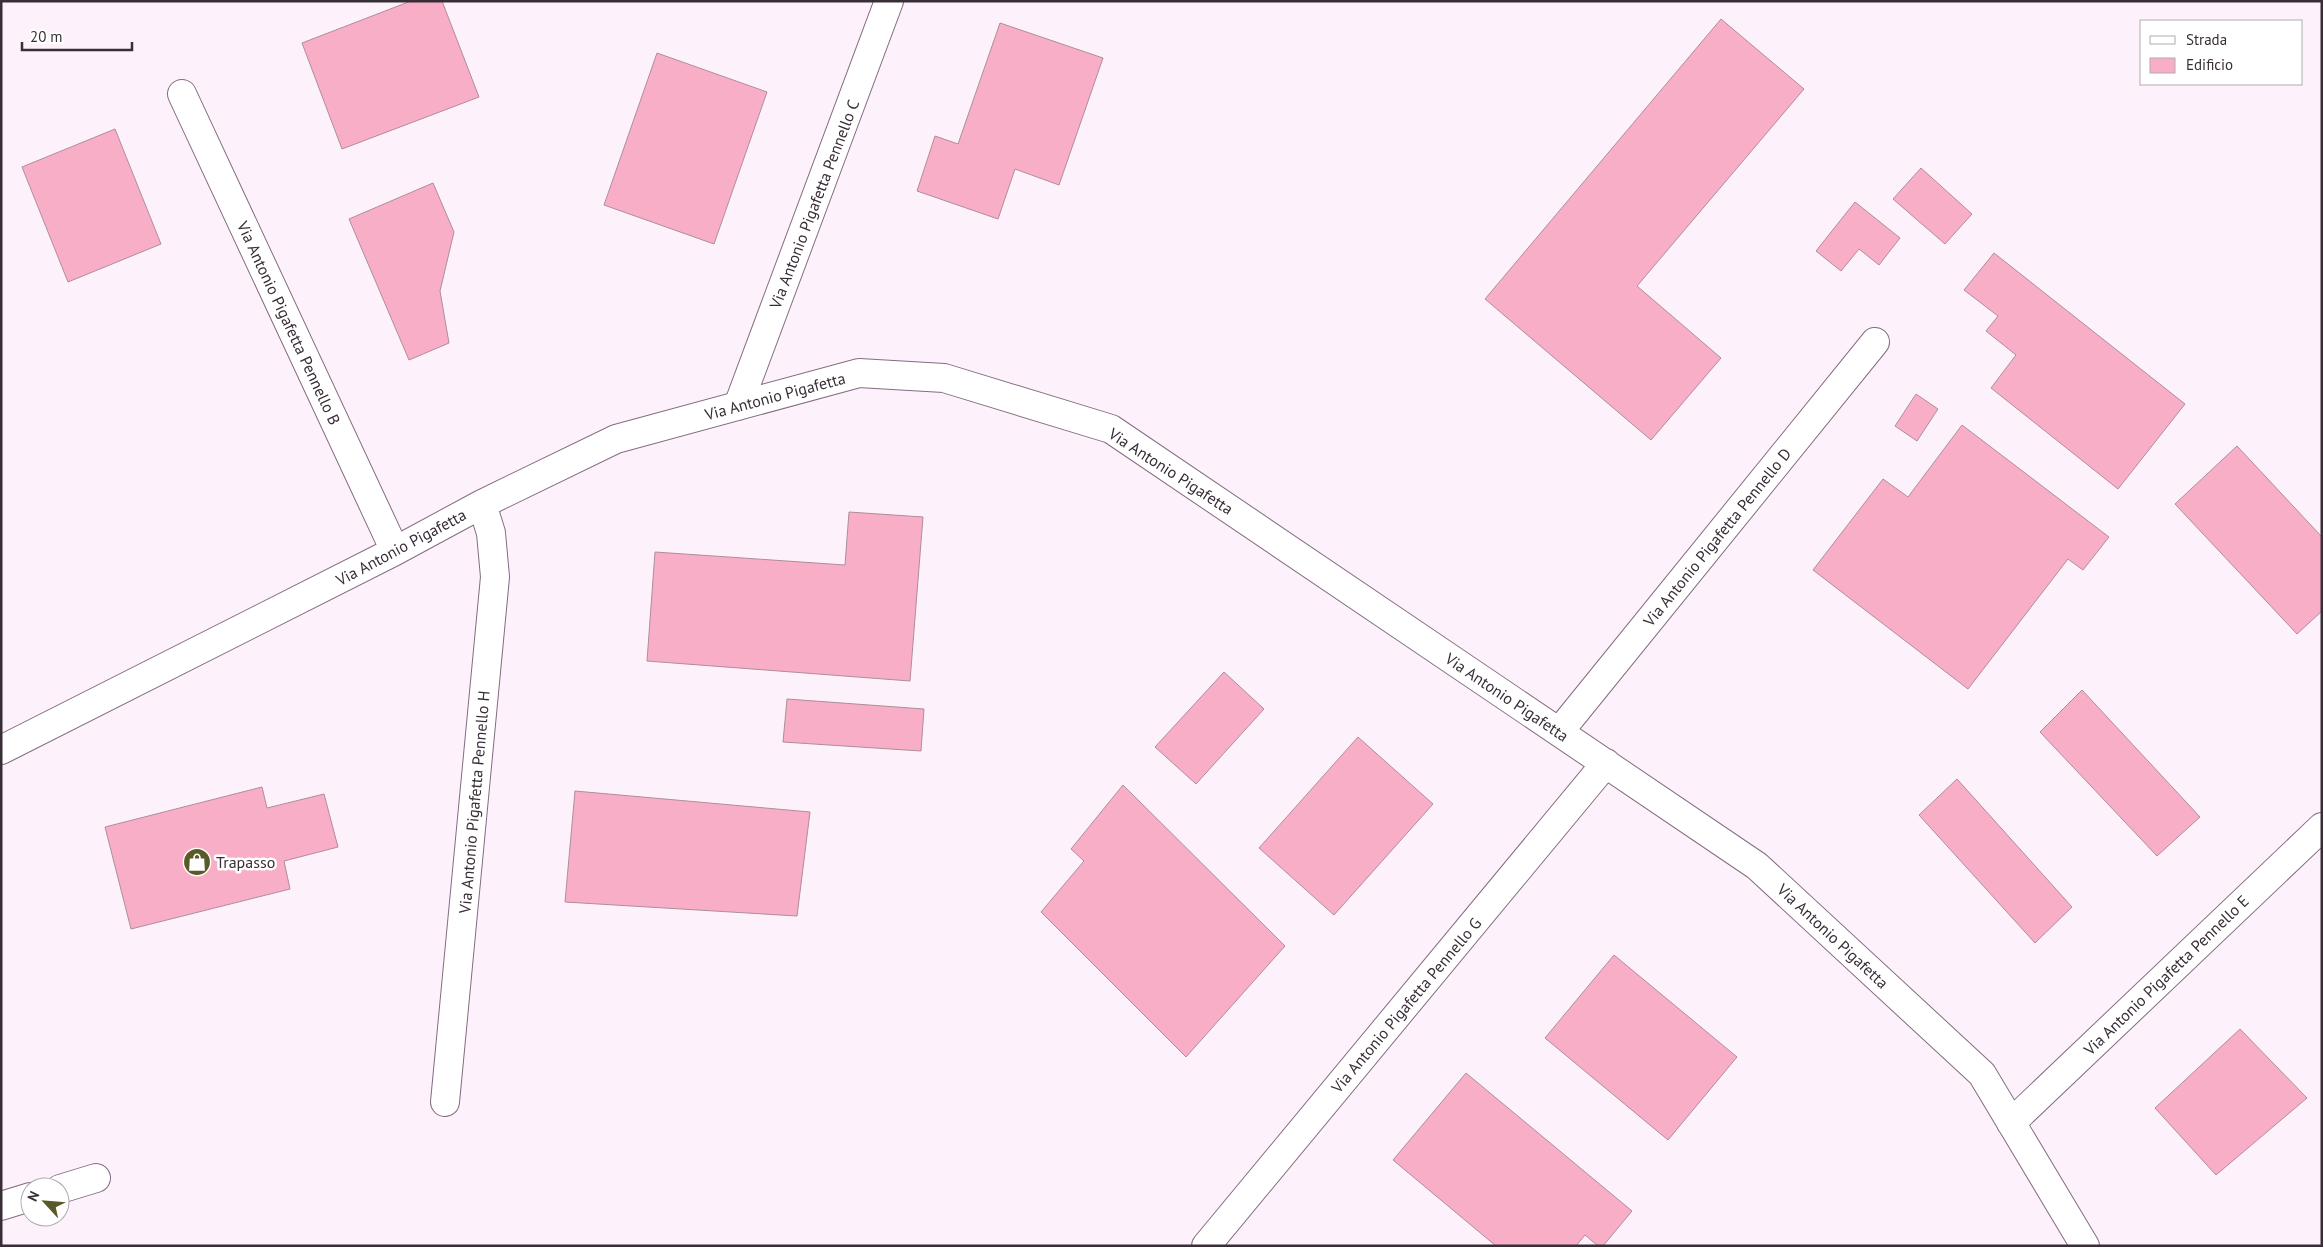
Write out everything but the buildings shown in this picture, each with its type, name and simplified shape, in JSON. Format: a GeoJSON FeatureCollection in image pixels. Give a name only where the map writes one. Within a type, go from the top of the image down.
{"type":"FeatureCollection","features":[{"type":"Feature","properties":{"kind":"street","name":"Via Antonio Pigafetta Pennello C"},"geometry":{"type":"LineString","coordinates":[[738,406],[889,1]]}},
{"type":"Feature","properties":{"kind":"street","name":"Via Antonio Pigafetta Pennello B"},"geometry":{"type":"LineString","coordinates":[[182,94],[395,551]]}},
{"type":"Feature","properties":{"kind":"street","name":"Via Antonio Pigafetta Pennello D"},"geometry":{"type":"LineString","coordinates":[[1559,732],[1875,342]]}},
{"type":"Feature","properties":{"kind":"street","name":"Via Antonio Pigafetta"},"geometry":{"type":"LineString","coordinates":[[1,750],[395,551],[482,504],[616,439],[859,373],[944,378],[1111,429],[1757,866],[1982,1074],[2085,1246]]}},
{"type":"Feature","properties":{"kind":"street","name":"Via Antonio Pigafetta Pennello H"},"geometry":{"type":"LineString","coordinates":[[445,1102],[495,577],[491,533],[482,504]]}},
{"type":"Feature","properties":{"kind":"street","name":"Via Antonio Pigafetta Pennello G"},"geometry":{"type":"LineString","coordinates":[[1206,1246],[1606,763]]}},
{"type":"Feature","properties":{"kind":"street","name":"Via Antonio Pigafetta Pennello E"},"geometry":{"type":"LineString","coordinates":[[2011,1123],[2322,827]]}},
{"type":"Feature","properties":{"kind":"street"},"geometry":{"type":"LineString","coordinates":[[70,1186],[96,1178]]}},
{"type":"Feature","properties":{"kind":"street"},"geometry":{"type":"LineString","coordinates":[[1,1206],[20,1200]]}},
{"type":"Feature","properties":{"kind":"place","name":"Trapasso"},"geometry":{"type":"Point","coordinates":[197,862]}}]}
